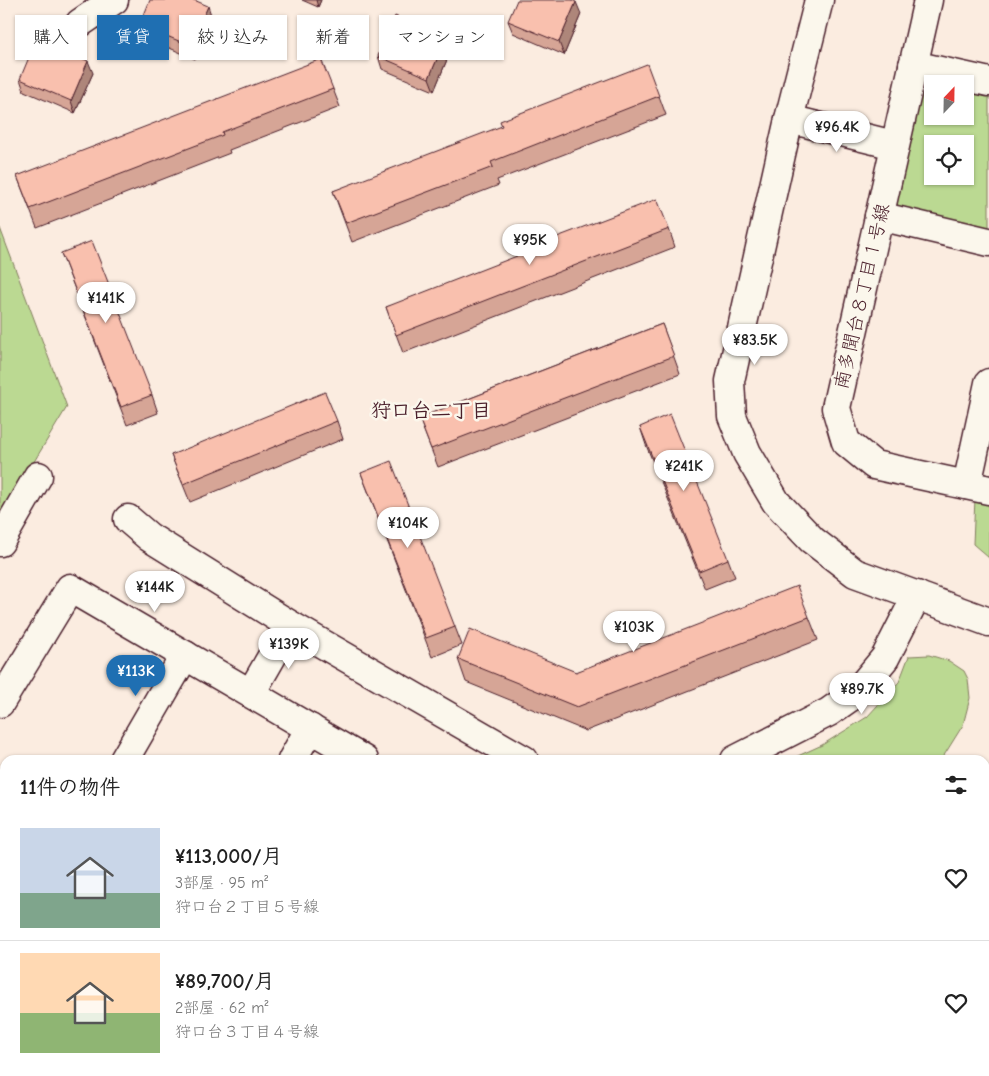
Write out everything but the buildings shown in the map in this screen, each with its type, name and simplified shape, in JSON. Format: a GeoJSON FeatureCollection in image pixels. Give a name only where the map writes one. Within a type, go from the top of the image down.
{"type":"FeatureCollection","features":[{"type":"Feature","properties":{"kind":"street"},"geometry":{"type":"LineString","coordinates":[[87,17],[114,0]]}},
{"type":"Feature","properties":{"kind":"street"},"geometry":{"type":"LineString","coordinates":[[819,0],[789,119],[730,381],[732,416],[747,453],[776,502],[812,540],[855,573],[989,622]]}},
{"type":"Feature","properties":{"kind":"street","name":"南多聞台８丁目１号線"},"geometry":{"type":"LineString","coordinates":[[928,0],[836,408],[846,442],[874,465],[978,488]]}},
{"type":"Feature","properties":{"kind":"street"},"geometry":{"type":"LineString","coordinates":[[914,65],[989,82]]}},
{"type":"Feature","properties":{"kind":"street"},"geometry":{"type":"LineString","coordinates":[[789,119],[894,145]]}},
{"type":"Feature","properties":{"kind":"street"},"geometry":{"type":"LineString","coordinates":[[878,216],[989,242]]}},
{"type":"Feature","properties":{"kind":"street"},"geometry":{"type":"LineString","coordinates":[[978,488],[989,383]]}},
{"type":"Feature","properties":{"kind":"street"},"geometry":{"type":"LineString","coordinates":[[0,542],[38,476]]}},
{"type":"Feature","properties":{"kind":"street"},"geometry":{"type":"LineString","coordinates":[[128,519],[149,537],[290,625],[515,755]]}},
{"type":"Feature","properties":{"kind":"street"},"geometry":{"type":"LineString","coordinates":[[0,703],[70,588],[356,755]]}},
{"type":"Feature","properties":{"kind":"street"},"geometry":{"type":"LineString","coordinates":[[745,755],[829,712],[856,693],[885,658],[917,595]]}},
{"type":"Feature","properties":{"kind":"street"},"geometry":{"type":"LineString","coordinates":[[250,694],[290,625]]}},
{"type":"Feature","properties":{"kind":"street"},"geometry":{"type":"LineString","coordinates":[[127,755],[185,655]]}},
{"type":"Feature","properties":{"kind":"street"},"geometry":{"type":"LineString","coordinates":[[295,755],[310,728]]}},
{"type":"Feature","properties":{"kind":"green space"},"geometry":{"type":"Polygon","coordinates":[[[921,78],[924,79],[924,125],[974,125],[974,90],[989,93],[989,231],[895,210],[921,78]]]}},
{"type":"Feature","properties":{"kind":"green space"},"geometry":{"type":"Polygon","coordinates":[[[0,228],[67,407],[0,518],[0,228]]]}},
{"type":"Feature","properties":{"kind":"green space"},"geometry":{"type":"Polygon","coordinates":[[[975,498],[989,501],[989,558],[973,544],[975,498]]]}},
{"type":"Feature","properties":{"kind":"green space"},"geometry":{"type":"Polygon","coordinates":[[[929,655],[949,661],[964,671],[968,679],[970,698],[963,725],[944,755],[800,755],[822,745],[867,717],[899,682],[909,656],[929,655]]]}},
{"type":"Feature","properties":{"kind":"district","name":"狩口台二丁目"},"geometry":{"type":"Point","coordinates":[431,410]}}]}
